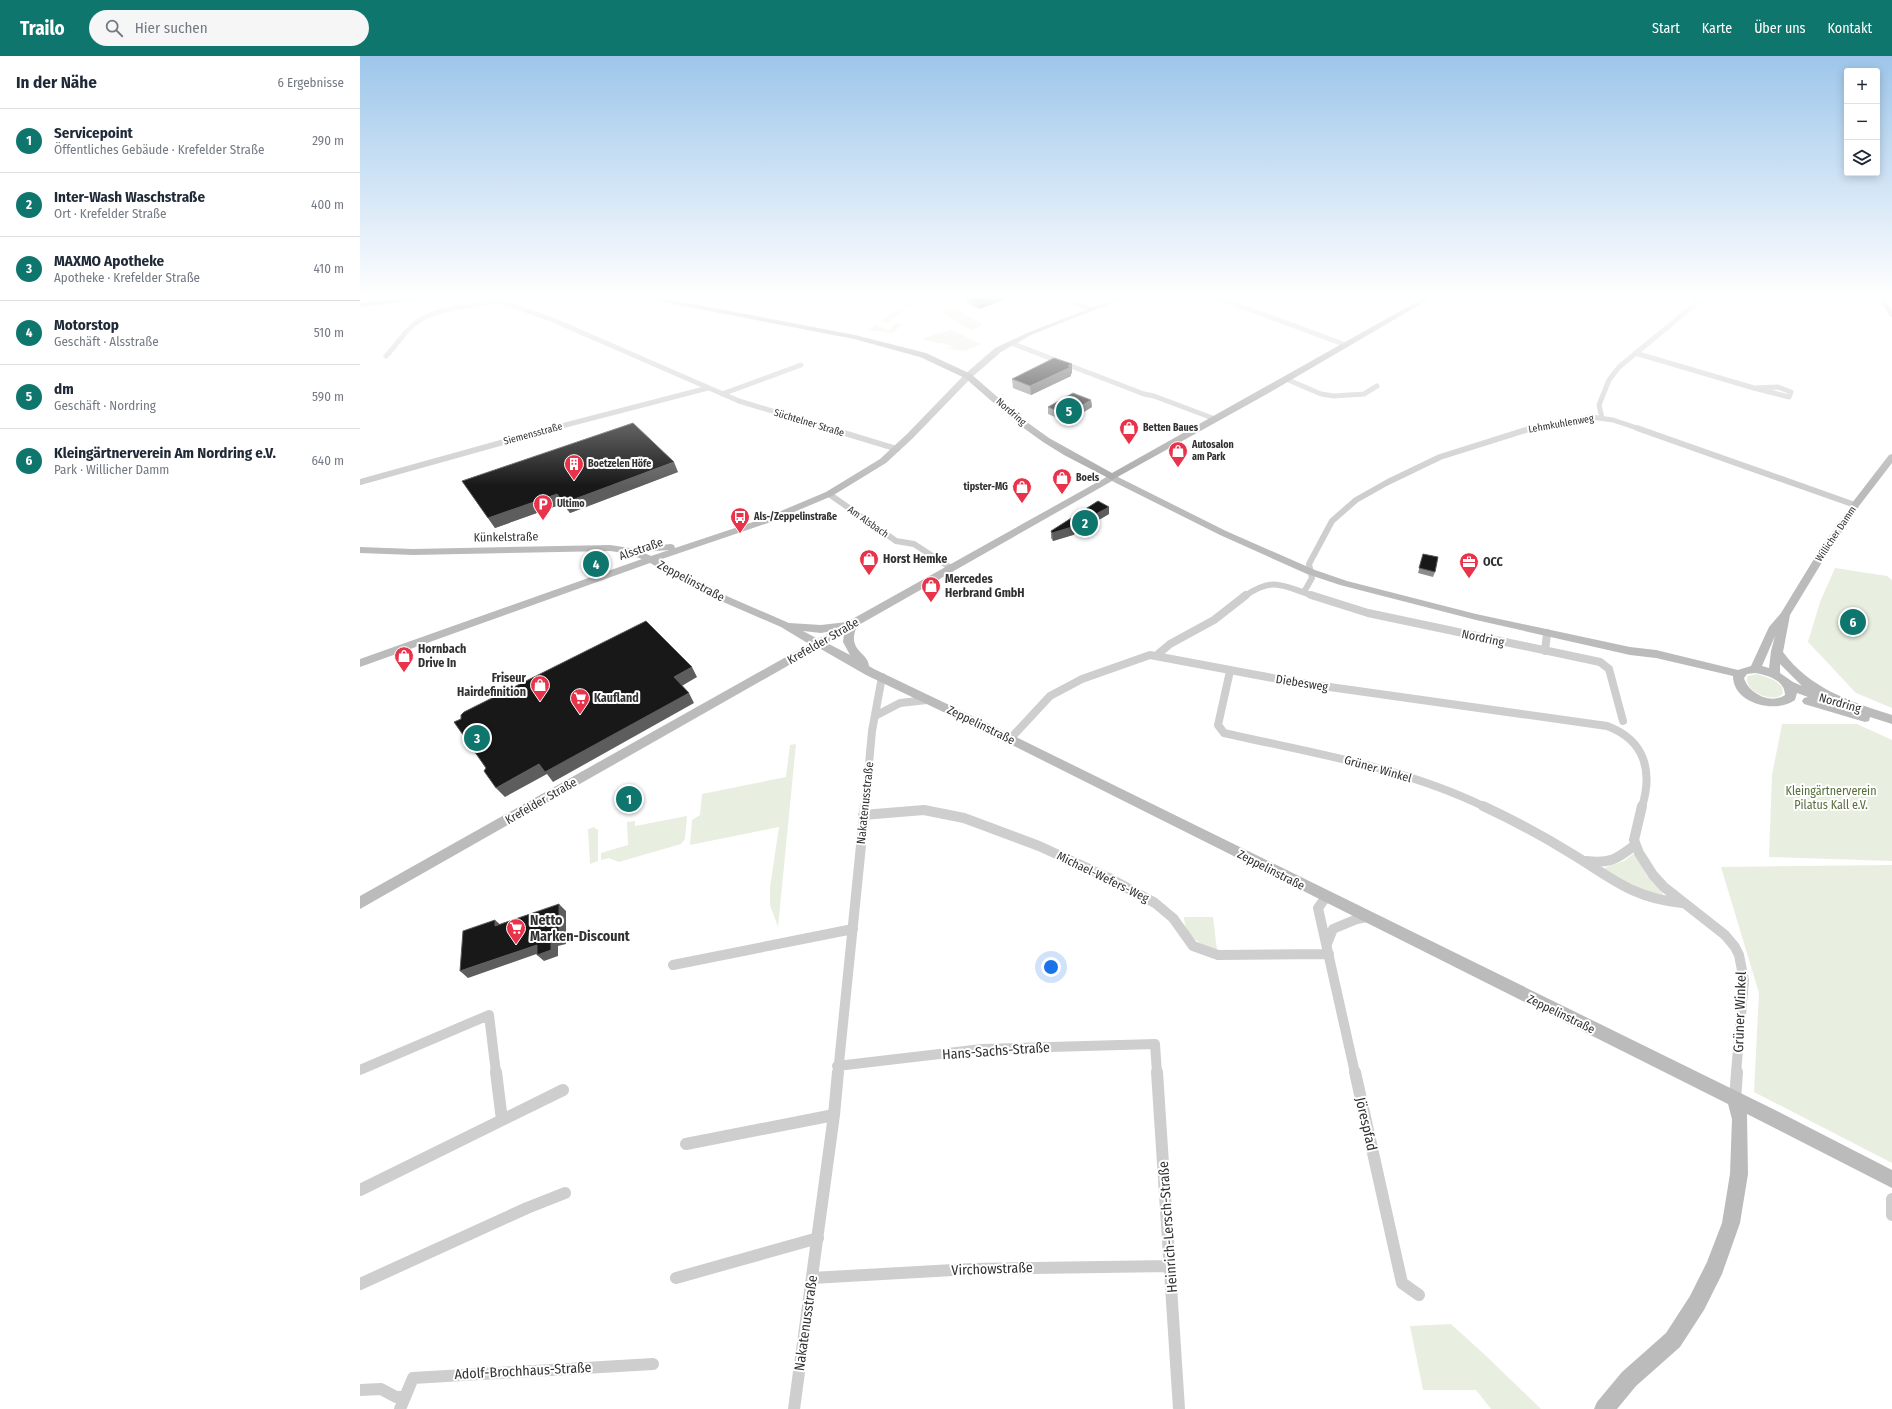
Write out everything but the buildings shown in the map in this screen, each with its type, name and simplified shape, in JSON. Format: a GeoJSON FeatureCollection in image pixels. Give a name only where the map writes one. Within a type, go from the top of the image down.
{"type":"FeatureCollection","features":[{"type":"Feature","properties":{"kind":"main road","name":"Nordring"},"geometry":{"type":"LineString","coordinates":[[934,360],[968,376],[1022,422],[1066,454],[1112,477]]}},
{"type":"Feature","properties":{"kind":"main road","name":"Krefelder Straße"},"geometry":{"type":"LineString","coordinates":[[1112,477],[1319,360]]}},
{"type":"Feature","properties":{"kind":"street","name":"Süchtelner Straße"},"geometry":{"type":"LineString","coordinates":[[644,360],[722,394],[777,413],[897,449]]}},
{"type":"Feature","properties":{"kind":"street","name":"Alsstraße"},"geometry":{"type":"LineString","coordinates":[[360,663],[619,570],[765,521],[829,494],[875,467],[897,449],[968,376],[986,360]]}},
{"type":"Feature","properties":{"kind":"street"},"geometry":{"type":"LineString","coordinates":[[1057,360],[1144,394],[1154,396],[1215,419]]}},
{"type":"Feature","properties":{"kind":"street"},"geometry":{"type":"LineString","coordinates":[[1602,418],[1599,405],[1609,380],[1618,367],[1627,360]]}},
{"type":"Feature","properties":{"kind":"street"},"geometry":{"type":"LineString","coordinates":[[1656,360],[1754,388],[1789,397],[1791,392],[1778,387],[1754,388]]}},
{"type":"Feature","properties":{"kind":"street"},"geometry":{"type":"LineString","coordinates":[[722,394],[801,365]]}},
{"type":"Feature","properties":{"kind":"street"},"geometry":{"type":"LineString","coordinates":[[1286,379],[1321,394],[1334,396],[1364,394],[1377,386]]}},
{"type":"Feature","properties":{"kind":"street","name":"Siemensstraße"},"geometry":{"type":"LineString","coordinates":[[360,482],[539,432],[708,388]]}},
{"type":"Feature","properties":{"kind":"street","name":"Lehmkuhlenweg"},"geometry":{"type":"LineString","coordinates":[[1311,572],[1309,564],[1332,521],[1356,500],[1388,482],[1440,457],[1487,441],[1557,423],[1591,417],[1618,422],[1784,479],[1855,506]]}},
{"type":"Feature","properties":{"kind":"street","name":"Willicher Damm"},"geometry":{"type":"LineString","coordinates":[[1755,669],[1773,629],[1785,615],[1822,554],[1855,506],[1892,457]]}},
{"type":"Feature","properties":{"kind":"street","name":"Krefelder Straße"},"geometry":{"type":"LineString","coordinates":[[360,903],[1112,477]]}},
{"type":"Feature","properties":{"kind":"street","name":"Nordring"},"geometry":{"type":"LineString","coordinates":[[1112,477],[1223,533],[1311,572],[1344,583],[1409,601],[1630,651],[1658,661],[1740,679]]}},
{"type":"Feature","properties":{"kind":"street","name":"Am Alsbach"},"geometry":{"type":"LineString","coordinates":[[829,494],[896,541],[914,544],[951,568]]}},
{"type":"Feature","properties":{"kind":"street"},"geometry":{"type":"LineString","coordinates":[[619,570],[625,562],[626,550],[698,544]]}},
{"type":"Feature","properties":{"kind":"street","name":"Künkelstraße"},"geometry":{"type":"LineString","coordinates":[[360,550],[413,552],[610,548],[626,550],[651,559]]}},
{"type":"Feature","properties":{"kind":"street","name":"Zeppelinstraße"},"geometry":{"type":"LineString","coordinates":[[651,559],[718,596],[785,625],[876,674],[1010,739],[1892,1179]]}},
{"type":"Feature","properties":{"kind":"street"},"geometry":{"type":"LineString","coordinates":[[1304,592],[1312,578],[1311,572]]}},
{"type":"Feature","properties":{"kind":"street","name":"Nordring"},"geometry":{"type":"LineString","coordinates":[[1157,655],[1160,651],[1213,621],[1262,585],[1273,583],[1368,612],[1600,662],[1609,669],[1623,721]]}},
{"type":"Feature","properties":{"kind":"street","name":"Willicher Damm"},"geometry":{"type":"LineString","coordinates":[[1775,675],[1774,666],[1776,651],[1782,632],[1785,615]]}},
{"type":"Feature","properties":{"kind":"street"},"geometry":{"type":"LineString","coordinates":[[785,625],[832,628],[857,622]]}},
{"type":"Feature","properties":{"kind":"street"},"geometry":{"type":"LineString","coordinates":[[857,622],[847,634],[850,647],[856,657],[876,674]]}},
{"type":"Feature","properties":{"kind":"street"},"geometry":{"type":"LineString","coordinates":[[1546,651],[1547,633]]}},
{"type":"Feature","properties":{"kind":"street"},"geometry":{"type":"LineString","coordinates":[[1776,651],[1792,672],[1805,683],[1821,692],[1870,712]]}},
{"type":"Feature","properties":{"kind":"street","name":"Diebesweg"},"geometry":{"type":"LineString","coordinates":[[1010,739],[1050,696],[1082,678],[1142,656],[1157,655],[1294,682],[1586,722],[1610,727],[1620,732],[1634,742],[1643,755],[1647,770],[1647,790],[1638,821],[1635,845]]}},
{"type":"Feature","properties":{"kind":"street"},"geometry":{"type":"LineString","coordinates":[[1775,675],[1755,669],[1743,671],[1740,679],[1750,695],[1767,702],[1783,703],[1791,697],[1792,693],[1788,685]]}},
{"type":"Feature","properties":{"kind":"street","name":"Grüner Winkel"},"geometry":{"type":"LineString","coordinates":[[1230,670],[1218,725],[1224,733],[1384,769],[1444,789],[1492,811],[1582,860],[1628,890],[1647,897],[1682,903]]}},
{"type":"Feature","properties":{"kind":"street","name":"Nakatenusstraße"},"geometry":{"type":"LineString","coordinates":[[794,1409],[834,1115],[837,1066],[853,929],[863,815],[875,716],[876,674]]}},
{"type":"Feature","properties":{"kind":"street","name":"Nordring"},"geometry":{"type":"LineString","coordinates":[[1775,675],[1788,685],[1806,693],[1892,720]]}},
{"type":"Feature","properties":{"kind":"street","name":"Nordring"},"geometry":{"type":"LineString","coordinates":[[1791,697],[1854,714],[1892,727]]}},
{"type":"Feature","properties":{"kind":"street"},"geometry":{"type":"LineString","coordinates":[[875,716],[894,703],[908,700],[930,700]]}},
{"type":"Feature","properties":{"kind":"street","name":"Michael-Wefers-Weg"},"geometry":{"type":"LineString","coordinates":[[863,815],[924,810],[964,818],[1039,846],[1109,878],[1155,903],[1173,918],[1193,946],[1218,955],[1328,949]]}},
{"type":"Feature","properties":{"kind":"street","name":"Grüner Winkel"},"geometry":{"type":"LineString","coordinates":[[1582,860],[1603,863],[1618,859],[1635,845],[1648,869],[1660,884],[1682,903],[1719,929],[1736,948],[1743,972],[1742,1023],[1735,1100]]}},
{"type":"Feature","properties":{"kind":"street","name":"Jörespfad"},"geometry":{"type":"LineString","coordinates":[[1326,897],[1318,908],[1402,1283],[1419,1295]]}},
{"type":"Feature","properties":{"kind":"street"},"geometry":{"type":"LineString","coordinates":[[1328,949],[1333,929],[1357,919],[1367,917]]}},
{"type":"Feature","properties":{"kind":"street"},"geometry":{"type":"LineString","coordinates":[[673,965],[853,929]]}},
{"type":"Feature","properties":{"kind":"street"},"geometry":{"type":"LineString","coordinates":[[360,1070],[489,1015],[502,1120]]}},
{"type":"Feature","properties":{"kind":"street","name":"Hans-Sachs-Straße"},"geometry":{"type":"LineString","coordinates":[[837,1066],[982,1049],[1155,1044]]}},
{"type":"Feature","properties":{"kind":"street","name":"Heinrich-Lersch-Straße"},"geometry":{"type":"LineString","coordinates":[[1155,1044],[1171,1266],[1179,1409]]}},
{"type":"Feature","properties":{"kind":"street"},"geometry":{"type":"LineString","coordinates":[[360,1190],[563,1090]]}},
{"type":"Feature","properties":{"kind":"street"},"geometry":{"type":"LineString","coordinates":[[1604,1409],[1629,1378],[1673,1340],[1697,1304],[1715,1267],[1731,1223],[1739,1174],[1740,1119],[1735,1100]]}},
{"type":"Feature","properties":{"kind":"street"},"geometry":{"type":"LineString","coordinates":[[686,1144],[834,1115]]}},
{"type":"Feature","properties":{"kind":"street"},"geometry":{"type":"LineString","coordinates":[[360,1284],[527,1208],[565,1193]]}},
{"type":"Feature","properties":{"kind":"street"},"geometry":{"type":"LineString","coordinates":[[1892,1199],[1892,1215]]}},
{"type":"Feature","properties":{"kind":"street"},"geometry":{"type":"LineString","coordinates":[[676,1278],[818,1238]]}},
{"type":"Feature","properties":{"kind":"street","name":"Virchowstraße"},"geometry":{"type":"LineString","coordinates":[[812,1278],[971,1269],[1171,1266]]}},
{"type":"Feature","properties":{"kind":"street","name":"Adolf-Brochhaus-Straße"},"geometry":{"type":"LineString","coordinates":[[360,1390],[381,1389],[396,1396],[403,1403],[413,1378],[654,1364]]}},
{"type":"Feature","properties":{"kind":"green space"},"geometry":{"type":"Polygon","coordinates":[[[1835,568],[1887,576],[1892,580],[1892,708],[1856,693],[1808,642],[1820,602],[1835,568]]]}},
{"type":"Feature","properties":{"kind":"green space"},"geometry":{"type":"Polygon","coordinates":[[[1757,674],[1774,680],[1782,687],[1783,694],[1779,697],[1767,697],[1751,689],[1748,684],[1748,676],[1757,674]]]}},
{"type":"Feature","properties":{"kind":"green space","name":"Kleingärtnerverein Pilatus Kall e.V."},"geometry":{"type":"Polygon","coordinates":[[[1782,724],[1857,724],[1892,740],[1892,861],[1769,857],[1772,775],[1782,724]]]}},
{"type":"Feature","properties":{"kind":"green space"},"geometry":{"type":"Polygon","coordinates":[[[796,744],[778,927],[770,905],[770,887],[779,827],[690,845],[692,820],[700,815],[702,794],[786,777],[790,745],[796,744]]]}},
{"type":"Feature","properties":{"kind":"green space"},"geometry":{"type":"Polygon","coordinates":[[[687,816],[685,839],[681,844],[619,862],[609,858],[601,860],[601,853],[628,845],[627,822],[635,821],[635,826],[687,816]]]}},
{"type":"Feature","properties":{"kind":"green space"},"geometry":{"type":"Polygon","coordinates":[[[595,827],[595,829],[598,829],[598,861],[590,864],[588,829],[595,827]]]}},
{"type":"Feature","properties":{"kind":"green space"},"geometry":{"type":"Polygon","coordinates":[[[1633,854],[1637,856],[1647,876],[1663,893],[1662,895],[1636,889],[1605,871],[1604,868],[1624,861],[1633,854]]]}},
{"type":"Feature","properties":{"kind":"green space"},"geometry":{"type":"Polygon","coordinates":[[[1892,865],[1892,1163],[1754,1092],[1759,993],[1721,867],[1892,865]]]}},
{"type":"Feature","properties":{"kind":"green space"},"geometry":{"type":"Polygon","coordinates":[[[1184,917],[1213,917],[1217,950],[1199,942],[1190,935],[1185,924],[1184,917]]]}},
{"type":"Feature","properties":{"kind":"green space"},"geometry":{"type":"Polygon","coordinates":[[[1451,1324],[1541,1409],[1491,1409],[1476,1390],[1423,1390],[1410,1326],[1451,1324]]]}},
{"type":"Feature","properties":{"kind":"place","name":"dm"},"geometry":{"type":"Point","coordinates":[1069,411]}},
{"type":"Feature","properties":{"kind":"place","name":"Betten Baues"},"geometry":{"type":"Point","coordinates":[1129,445]}},
{"type":"Feature","properties":{"kind":"place","name":"Autosalon am Park"},"geometry":{"type":"Point","coordinates":[1178,468]}},
{"type":"Feature","properties":{"kind":"place","name":"Boetzelen Höfe"},"geometry":{"type":"Point","coordinates":[574,481]}},
{"type":"Feature","properties":{"kind":"place","name":"Boels"},"geometry":{"type":"Point","coordinates":[1062,495]}},
{"type":"Feature","properties":{"kind":"place","name":"tipster-MG"},"geometry":{"type":"Point","coordinates":[1022,504]}},
{"type":"Feature","properties":{"kind":"place","name":"Ultimo"},"geometry":{"type":"Point","coordinates":[543,521]}},
{"type":"Feature","properties":{"kind":"place","name":"Inter-Wash Waschstraße"},"geometry":{"type":"Point","coordinates":[1085,523]}},
{"type":"Feature","properties":{"kind":"place","name":"Als-/Zeppelinstraße"},"geometry":{"type":"Point","coordinates":[740,534]}},
{"type":"Feature","properties":{"kind":"place","name":"Motorstop"},"geometry":{"type":"Point","coordinates":[596,564]}},
{"type":"Feature","properties":{"kind":"place","name":"Horst Hemke"},"geometry":{"type":"Point","coordinates":[869,576]}},
{"type":"Feature","properties":{"kind":"place","name":"OCC"},"geometry":{"type":"Point","coordinates":[1469,579]}},
{"type":"Feature","properties":{"kind":"place","name":"Mercedes Herbrand GmbH"},"geometry":{"type":"Point","coordinates":[931,603]}},
{"type":"Feature","properties":{"kind":"place","name":"Kleingärtnerverein Am Nordring e.V."},"geometry":{"type":"Point","coordinates":[1853,622]}},
{"type":"Feature","properties":{"kind":"place","name":"Hornbach Drive In"},"geometry":{"type":"Point","coordinates":[404,673]}},
{"type":"Feature","properties":{"kind":"place","name":"Friseur Hairdefinition"},"geometry":{"type":"Point","coordinates":[540,702]}},
{"type":"Feature","properties":{"kind":"place","name":"Kaufland"},"geometry":{"type":"Point","coordinates":[580,715]}},
{"type":"Feature","properties":{"kind":"place","name":"MAXMO Apotheke"},"geometry":{"type":"Point","coordinates":[477,738]}},
{"type":"Feature","properties":{"kind":"place","name":"Servicepoint"},"geometry":{"type":"Point","coordinates":[629,799]}},
{"type":"Feature","properties":{"kind":"place","name":"Netto Marken-Discount"},"geometry":{"type":"Point","coordinates":[516,945]}}]}
